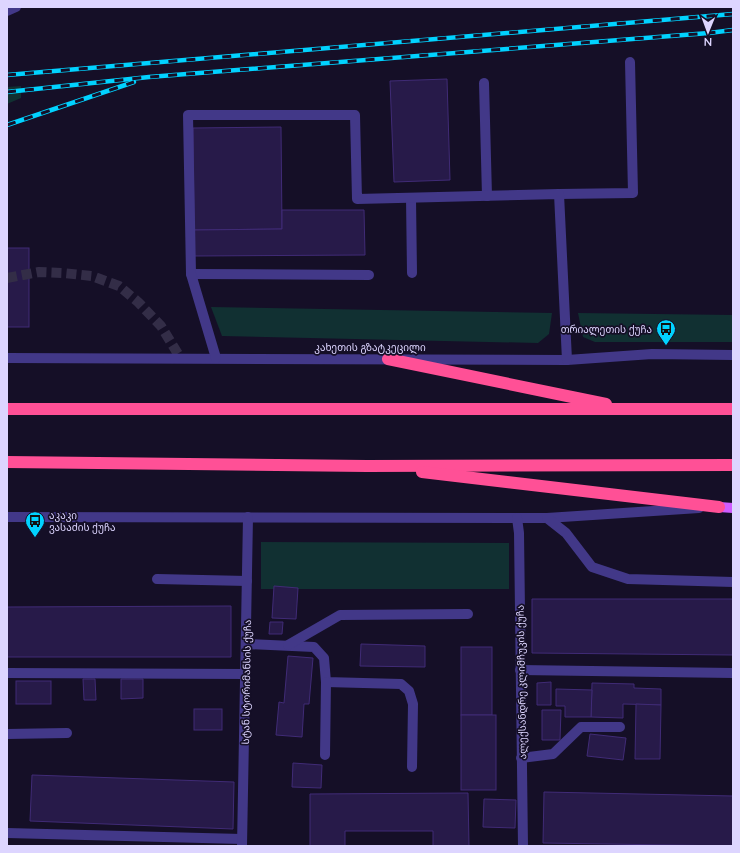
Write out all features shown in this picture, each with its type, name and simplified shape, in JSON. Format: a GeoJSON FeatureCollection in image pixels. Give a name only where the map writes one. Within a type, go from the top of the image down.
{"type":"FeatureCollection","features":[{"type":"Feature","properties":{"kind":"highway"},"geometry":{"type":"LineString","coordinates":[[388,359],[631,409]]}},
{"type":"Feature","properties":{"kind":"highway"},"geometry":{"type":"LineString","coordinates":[[7,409],[733,409]]}},
{"type":"Feature","properties":{"kind":"highway"},"geometry":{"type":"LineString","coordinates":[[7,462],[367,466],[733,465]]}},
{"type":"Feature","properties":{"kind":"highway"},"geometry":{"type":"LineString","coordinates":[[367,466],[719,507]]}},
{"type":"Feature","properties":{"kind":"main road"},"geometry":{"type":"LineString","coordinates":[[719,507],[733,508]]}},
{"type":"Feature","properties":{"kind":"street"},"geometry":{"type":"LineString","coordinates":[[7,11],[16,7]]}},
{"type":"Feature","properties":{"kind":"street"},"geometry":{"type":"LineString","coordinates":[[216,358],[191,274],[188,115],[355,115],[357,199],[633,193],[630,62]]}},
{"type":"Feature","properties":{"kind":"street"},"geometry":{"type":"LineString","coordinates":[[484,83],[487,196]]}},
{"type":"Feature","properties":{"kind":"street"},"geometry":{"type":"LineString","coordinates":[[559,194],[567,360]]}},
{"type":"Feature","properties":{"kind":"street"},"geometry":{"type":"LineString","coordinates":[[411,198],[412,273]]}},
{"type":"Feature","properties":{"kind":"street"},"geometry":{"type":"LineString","coordinates":[[191,274],[369,275]]}},
{"type":"Feature","properties":{"kind":"street","name":"კახეთის გზატკეცილი"},"geometry":{"type":"LineString","coordinates":[[7,358],[567,360],[652,354],[733,355]]}},
{"type":"Feature","properties":{"kind":"street"},"geometry":{"type":"LineString","coordinates":[[7,517],[547,518],[719,507]]}},
{"type":"Feature","properties":{"kind":"street","name":"სტან სტორიმანსის ქუჩა"},"geometry":{"type":"LineString","coordinates":[[242,842],[248,517]]}},
{"type":"Feature","properties":{"kind":"street","name":"ალექსანდრე კლიმჩუკის ქუჩა"},"geometry":{"type":"LineString","coordinates":[[517,518],[519,533],[522,846]]}},
{"type":"Feature","properties":{"kind":"street"},"geometry":{"type":"LineString","coordinates":[[547,518],[566,533],[592,566],[628,579],[733,582]]}},
{"type":"Feature","properties":{"kind":"street"},"geometry":{"type":"LineString","coordinates":[[158,580],[247,581]]}},
{"type":"Feature","properties":{"kind":"street"},"geometry":{"type":"LineString","coordinates":[[288,645],[340,615],[468,614]]}},
{"type":"Feature","properties":{"kind":"street"},"geometry":{"type":"LineString","coordinates":[[246,644],[314,647],[324,658],[326,682],[325,755]]}},
{"type":"Feature","properties":{"kind":"street"},"geometry":{"type":"LineString","coordinates":[[520,670],[733,673]]}},
{"type":"Feature","properties":{"kind":"street"},"geometry":{"type":"LineString","coordinates":[[7,673],[246,674]]}},
{"type":"Feature","properties":{"kind":"street"},"geometry":{"type":"LineString","coordinates":[[326,682],[401,684],[409,691],[413,704],[412,767]]}},
{"type":"Feature","properties":{"kind":"street"},"geometry":{"type":"LineString","coordinates":[[522,758],[553,754],[581,727],[620,727]]}},
{"type":"Feature","properties":{"kind":"street"},"geometry":{"type":"LineString","coordinates":[[7,734],[67,733]]}},
{"type":"Feature","properties":{"kind":"street"},"geometry":{"type":"LineString","coordinates":[[7,834],[242,842]]}},
{"type":"Feature","properties":{"kind":"green space"},"geometry":{"type":"Polygon","coordinates":[[[21,86],[21,98],[7,104],[7,87],[21,86]]]}},
{"type":"Feature","properties":{"kind":"green space"},"geometry":{"type":"Polygon","coordinates":[[[211,307],[552,313],[549,334],[538,343],[222,336],[211,307]]]}},
{"type":"Feature","properties":{"kind":"green space"},"geometry":{"type":"Polygon","coordinates":[[[578,313],[733,315],[733,342],[595,342],[583,337],[578,313]]]}},
{"type":"Feature","properties":{"kind":"green space"},"geometry":{"type":"Polygon","coordinates":[[[261,542],[509,543],[509,589],[261,589],[261,542]]]}},
{"type":"Feature","properties":{"kind":"building"},"geometry":{"type":"Polygon","coordinates":[[[447,79],[450,180],[394,182],[390,81],[447,79]]]}},
{"type":"Feature","properties":{"kind":"building"},"geometry":{"type":"Polygon","coordinates":[[[281,127],[282,229],[194,230],[193,128],[281,127]]]}},
{"type":"Feature","properties":{"kind":"building"},"geometry":{"type":"Polygon","coordinates":[[[282,210],[364,210],[365,255],[194,256],[194,230],[282,229],[282,210]]]}},
{"type":"Feature","properties":{"kind":"building"},"geometry":{"type":"Polygon","coordinates":[[[7,248],[29,248],[29,327],[7,327],[7,248]]]}},
{"type":"Feature","properties":{"kind":"building"},"geometry":{"type":"Polygon","coordinates":[[[274,586],[298,588],[296,619],[272,618],[274,586]]]}},
{"type":"Feature","properties":{"kind":"building"},"geometry":{"type":"Polygon","coordinates":[[[532,599],[733,599],[733,655],[532,653],[532,599]]]}},
{"type":"Feature","properties":{"kind":"building"},"geometry":{"type":"Polygon","coordinates":[[[231,606],[231,657],[7,657],[7,607],[231,606]]]}},
{"type":"Feature","properties":{"kind":"building"},"geometry":{"type":"Polygon","coordinates":[[[270,622],[283,622],[282,634],[269,634],[270,622]]]}},
{"type":"Feature","properties":{"kind":"building"},"geometry":{"type":"Polygon","coordinates":[[[361,644],[425,646],[425,667],[360,666],[361,644]]]}},
{"type":"Feature","properties":{"kind":"building"},"geometry":{"type":"Polygon","coordinates":[[[461,647],[492,647],[492,715],[461,715],[461,647]]]}},
{"type":"Feature","properties":{"kind":"building"},"geometry":{"type":"Polygon","coordinates":[[[288,656],[313,658],[309,704],[304,704],[302,737],[276,735],[279,702],[284,703],[288,656]]]}},
{"type":"Feature","properties":{"kind":"building"},"geometry":{"type":"Polygon","coordinates":[[[83,679],[95,679],[96,700],[84,700],[83,679]]]}},
{"type":"Feature","properties":{"kind":"building"},"geometry":{"type":"Polygon","coordinates":[[[121,679],[143,679],[143,698],[121,699],[121,679]]]}},
{"type":"Feature","properties":{"kind":"building"},"geometry":{"type":"Polygon","coordinates":[[[16,681],[51,681],[51,704],[16,704],[16,681]]]}},
{"type":"Feature","properties":{"kind":"building"},"geometry":{"type":"Polygon","coordinates":[[[551,682],[551,705],[537,705],[537,683],[551,682]]]}},
{"type":"Feature","properties":{"kind":"building"},"geometry":{"type":"Polygon","coordinates":[[[592,683],[634,684],[634,688],[661,689],[661,705],[623,704],[623,718],[591,717],[592,683]]]}},
{"type":"Feature","properties":{"kind":"building"},"geometry":{"type":"Polygon","coordinates":[[[556,689],[592,690],[591,717],[565,717],[565,706],[556,706],[556,689]]]}},
{"type":"Feature","properties":{"kind":"building"},"geometry":{"type":"Polygon","coordinates":[[[636,704],[661,705],[660,759],[635,759],[636,704]]]}},
{"type":"Feature","properties":{"kind":"building"},"geometry":{"type":"Polygon","coordinates":[[[194,709],[222,709],[222,730],[194,730],[194,709]]]}},
{"type":"Feature","properties":{"kind":"building"},"geometry":{"type":"Polygon","coordinates":[[[542,710],[561,710],[560,740],[542,740],[542,710]]]}},
{"type":"Feature","properties":{"kind":"building"},"geometry":{"type":"Polygon","coordinates":[[[461,715],[496,715],[496,790],[461,790],[461,715]]]}},
{"type":"Feature","properties":{"kind":"building"},"geometry":{"type":"Polygon","coordinates":[[[590,734],[626,738],[623,760],[587,756],[590,734]]]}},
{"type":"Feature","properties":{"kind":"building"},"geometry":{"type":"Polygon","coordinates":[[[293,763],[322,765],[321,788],[292,787],[293,763]]]}},
{"type":"Feature","properties":{"kind":"building"},"geometry":{"type":"Polygon","coordinates":[[[32,775],[234,782],[233,829],[30,821],[32,775]]]}},
{"type":"Feature","properties":{"kind":"building"},"geometry":{"type":"Polygon","coordinates":[[[544,792],[733,796],[733,846],[543,843],[544,792]]]}},
{"type":"Feature","properties":{"kind":"building"},"geometry":{"type":"Polygon","coordinates":[[[468,793],[469,846],[433,846],[433,831],[345,831],[345,846],[310,846],[310,794],[468,793]]]}},
{"type":"Feature","properties":{"kind":"building"},"geometry":{"type":"Polygon","coordinates":[[[484,799],[516,800],[515,828],[483,827],[484,799]]]}},
{"type":"Feature","properties":{"kind":"tunnel"},"geometry":{"type":"LineString","coordinates":[[7,278],[39,272],[63,273],[92,276],[119,286],[138,302],[161,326],[181,359]]}},
{"type":"Feature","properties":{"kind":"railway"},"geometry":{"type":"LineString","coordinates":[[7,75],[733,14]]}},
{"type":"Feature","properties":{"kind":"railway"},"geometry":{"type":"LineString","coordinates":[[7,92],[149,77],[733,30]]}},
{"type":"Feature","properties":{"kind":"railway"},"geometry":{"type":"LineString","coordinates":[[7,125],[134,82]]}},
{"type":"Feature","properties":{"kind":"place","name":"თრიალეთის ქუჩა"},"geometry":{"type":"Point","coordinates":[666,346]}},
{"type":"Feature","properties":{"kind":"place","name":"აკაკი ვასაძის ქუჩა"},"geometry":{"type":"Point","coordinates":[35,538]}}]}
